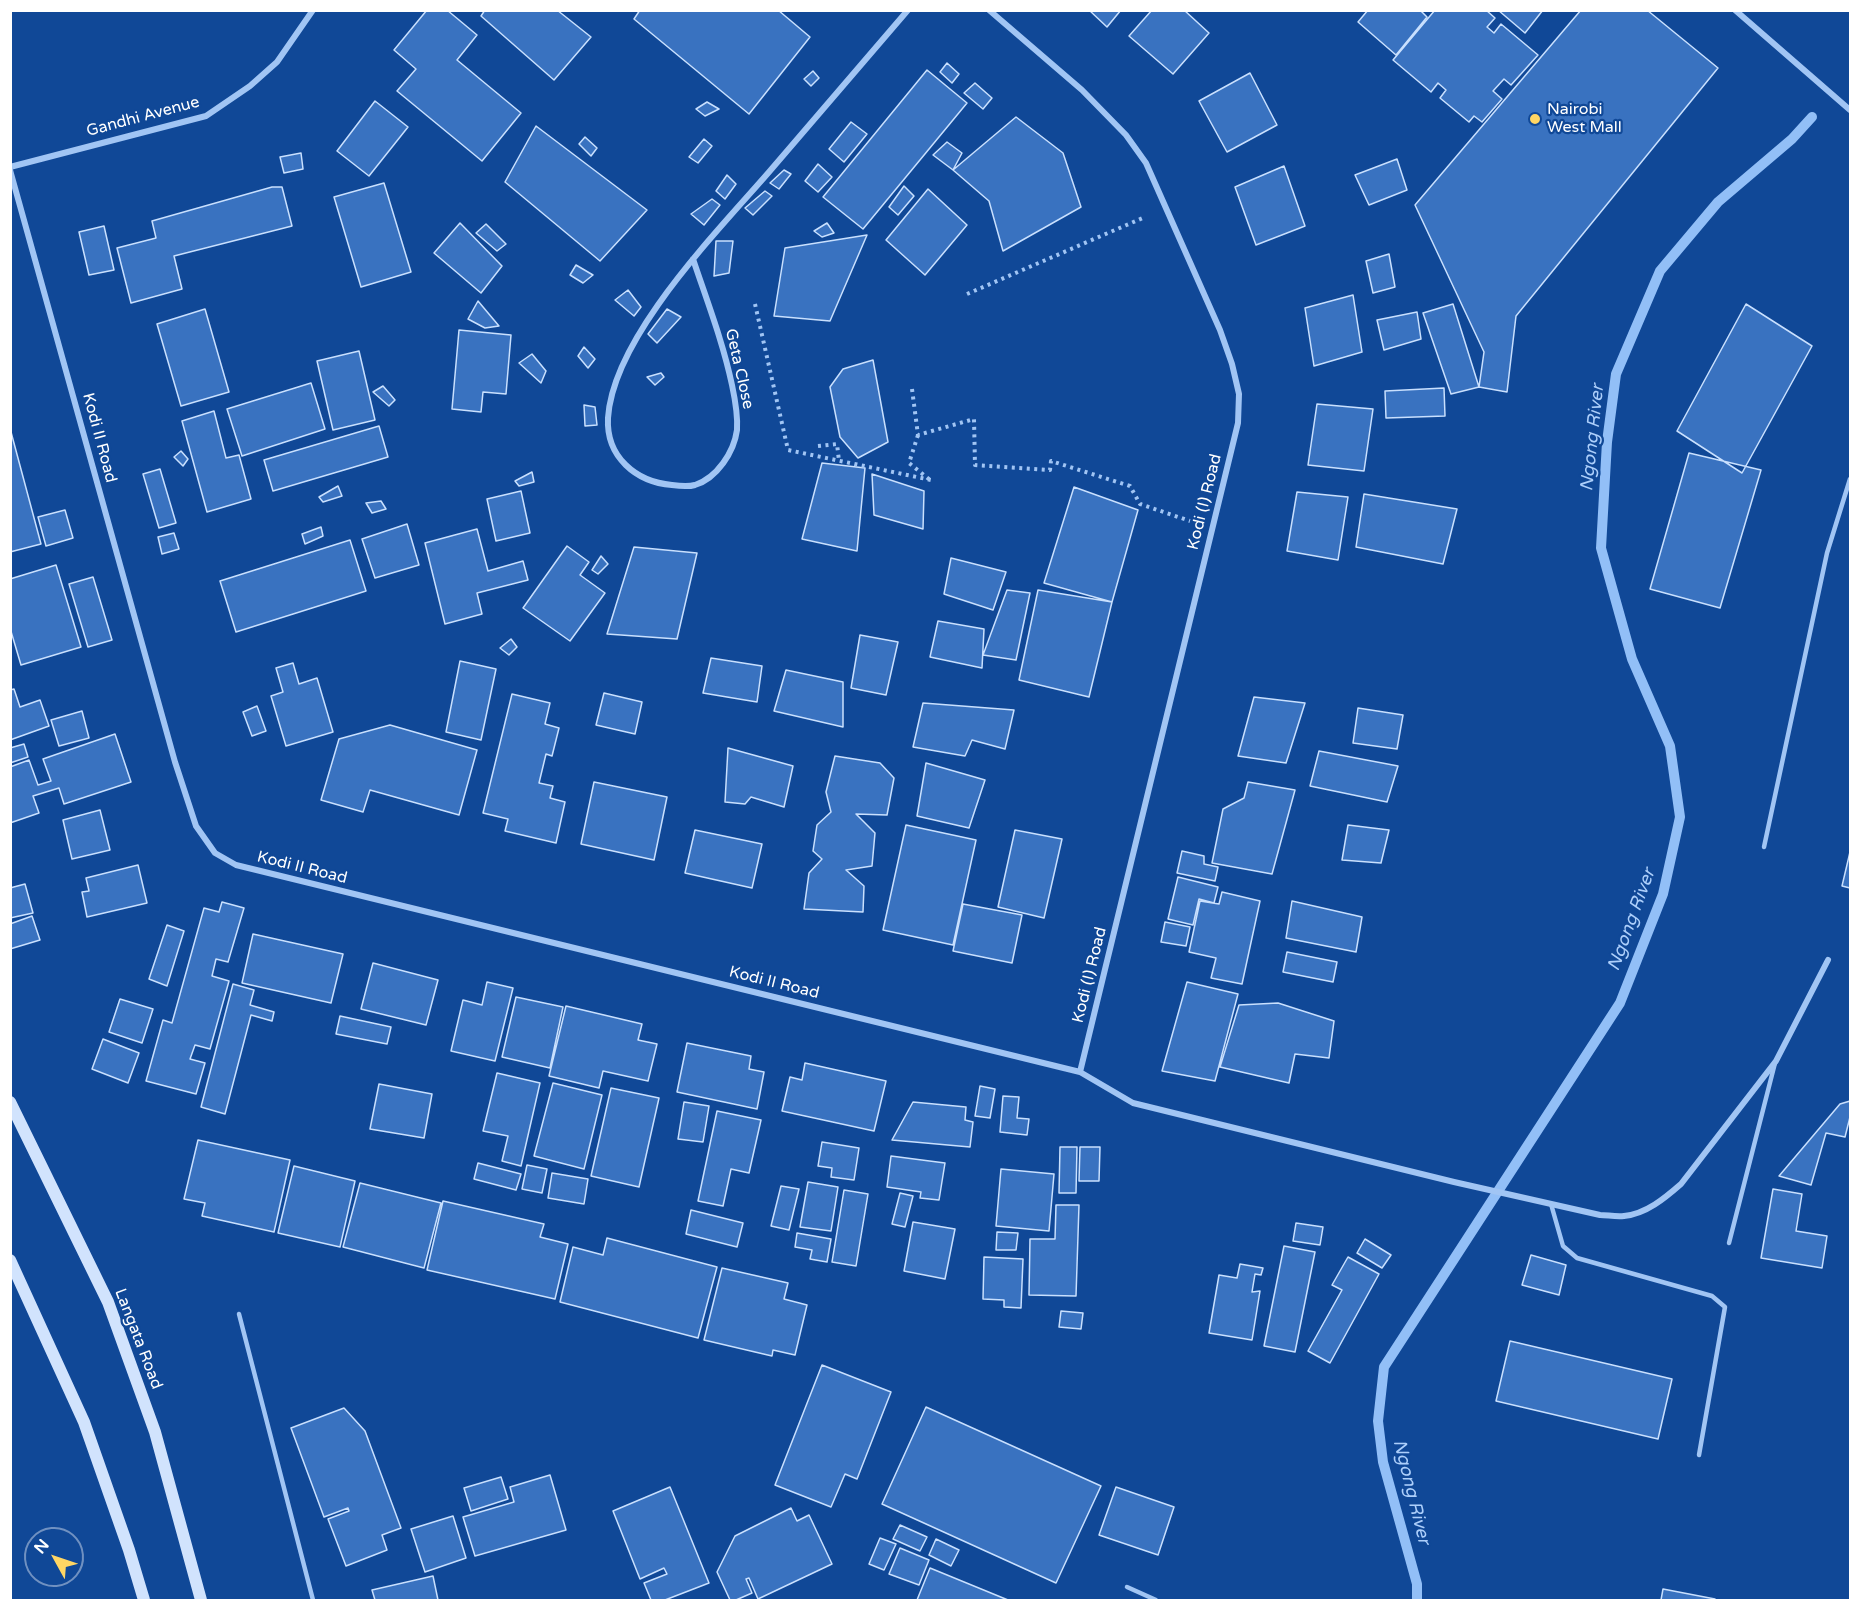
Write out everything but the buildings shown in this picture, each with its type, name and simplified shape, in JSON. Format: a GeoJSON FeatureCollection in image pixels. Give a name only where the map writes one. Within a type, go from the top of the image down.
{"type":"FeatureCollection","features":[{"type":"Feature","properties":{"kind":"main road","name":"Langata Road"},"geometry":{"type":"LineString","coordinates":[[10,1102],[108,1302],[155,1432],[201,1600]]}},
{"type":"Feature","properties":{"kind":"main road"},"geometry":{"type":"LineString","coordinates":[[10,1260],[84,1422],[144,1600]]}},
{"type":"Feature","properties":{"kind":"street","name":"Gandhi Avenue"},"geometry":{"type":"LineString","coordinates":[[10,168],[206,116],[250,86],[277,62],[313,10]]}},
{"type":"Feature","properties":{"kind":"street","name":"Geta Close"},"geometry":{"type":"LineString","coordinates":[[693,260],[723,347],[736,406],[737,430],[733,446],[724,462],[710,476],[695,485],[659,484],[631,471],[617,454],[611,442],[608,422],[610,400],[621,368],[656,307],[693,260],[908,10]]}},
{"type":"Feature","properties":{"kind":"street","name":"Kodi (I) Road"},"geometry":{"type":"LineString","coordinates":[[989,10],[1082,90],[1126,135],[1146,162],[1220,330],[1232,364],[1239,394],[1238,423],[1080,1072]]}},
{"type":"Feature","properties":{"kind":"street"},"geometry":{"type":"LineString","coordinates":[[1735,10],[1851,110]]}},
{"type":"Feature","properties":{"kind":"street","name":"Kodi II Road"},"geometry":{"type":"LineString","coordinates":[[10,168],[175,762],[196,826],[215,853],[236,866],[1080,1072],[1133,1103],[1454,1182],[1600,1215],[1624,1216],[1643,1211],[1663,1200],[1682,1184],[1776,1061],[1827,960]]}},
{"type":"Feature","properties":{"kind":"lane"},"geometry":{"type":"LineString","coordinates":[[1764,847],[1827,553],[1851,479]]}},
{"type":"Feature","properties":{"kind":"lane"},"geometry":{"type":"LineString","coordinates":[[1729,1244],[1776,1061]]}},
{"type":"Feature","properties":{"kind":"lane"},"geometry":{"type":"LineString","coordinates":[[1551,1204],[1563,1246],[1577,1258],[1712,1296],[1725,1307],[1700,1455]]}},
{"type":"Feature","properties":{"kind":"lane"},"geometry":{"type":"LineString","coordinates":[[239,1314],[314,1600]]}},
{"type":"Feature","properties":{"kind":"lane"},"geometry":{"type":"LineString","coordinates":[[1127,1587],[1156,1600]]}},
{"type":"Feature","properties":{"kind":"path"},"geometry":{"type":"LineString","coordinates":[[967,294],[1166,207]]}},
{"type":"Feature","properties":{"kind":"path"},"geometry":{"type":"LineString","coordinates":[[755,304],[788,450],[930,480],[909,463],[918,435],[912,389]]}},
{"type":"Feature","properties":{"kind":"path"},"geometry":{"type":"LineString","coordinates":[[918,435],[974,419],[975,465],[1050,470],[1051,461],[1130,486],[1140,504],[1194,522]]}},
{"type":"Feature","properties":{"kind":"path"},"geometry":{"type":"LineString","coordinates":[[818,446],[837,444],[839,461]]}},
{"type":"Feature","properties":{"kind":"waterway","name":"Ngong River"},"geometry":{"type":"LineString","coordinates":[[1417,1600],[1417,1584],[1383,1462],[1378,1421],[1384,1367],[1620,1003],[1663,894],[1680,817],[1670,746],[1632,659],[1601,548],[1607,442],[1616,374],[1660,271],[1718,202],[1792,139],[1812,117]]}},
{"type":"Feature","properties":{"kind":"place","name":"Nairobi West Mall"},"geometry":{"type":"Point","coordinates":[1535,119]}}]}
